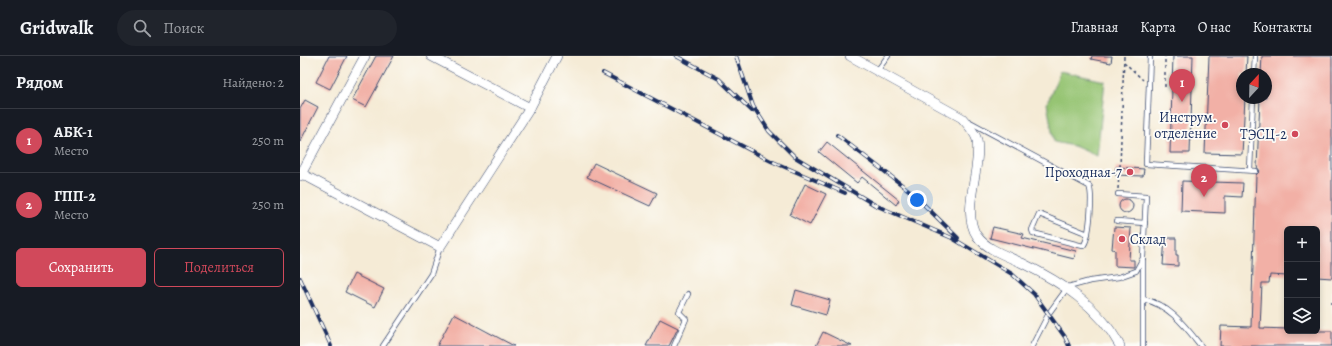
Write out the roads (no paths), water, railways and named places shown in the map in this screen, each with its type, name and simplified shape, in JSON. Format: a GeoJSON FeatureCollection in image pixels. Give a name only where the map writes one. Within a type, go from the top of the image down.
{"type":"FeatureCollection","features":[{"type":"Feature","properties":{"kind":"street"},"geometry":{"type":"LineString","coordinates":[[365,56],[301,175],[440,247],[530,108],[557,56]]}},
{"type":"Feature","properties":{"kind":"street"},"geometry":{"type":"LineString","coordinates":[[431,56],[530,108]]}},
{"type":"Feature","properties":{"kind":"street"},"geometry":{"type":"LineString","coordinates":[[850,56],[962,118],[977,139],[971,215],[973,228],[978,238],[988,246],[1068,287],[1101,318],[1114,335],[1120,346]]}},
{"type":"Feature","properties":{"kind":"lane"},"geometry":{"type":"LineString","coordinates":[[877,71],[888,56]]}},
{"type":"Feature","properties":{"kind":"lane"},"geometry":{"type":"LineString","coordinates":[[1150,56],[1146,164],[1256,171]]}},
{"type":"Feature","properties":{"kind":"lane"},"geometry":{"type":"LineString","coordinates":[[1254,68],[1255,56]]}},
{"type":"Feature","properties":{"kind":"lane"},"geometry":{"type":"LineString","coordinates":[[1250,170],[1253,104]]}},
{"type":"Feature","properties":{"kind":"lane"},"geometry":{"type":"LineString","coordinates":[[962,118],[1086,183],[1091,190],[1088,234],[1084,246],[1033,233],[1032,230],[1039,214],[1088,234]]}},
{"type":"Feature","properties":{"kind":"lane"},"geometry":{"type":"LineString","coordinates":[[1118,194],[1146,196],[1143,346]]}},
{"type":"Feature","properties":{"kind":"lane"},"geometry":{"type":"LineString","coordinates":[[1116,221],[1145,223]]}},
{"type":"Feature","properties":{"kind":"lane"},"geometry":{"type":"LineString","coordinates":[[383,346],[431,274],[440,247]]}},
{"type":"Feature","properties":{"kind":"lane"},"geometry":{"type":"LineString","coordinates":[[1032,346],[1049,313],[1068,287],[1090,280],[1119,277],[1136,271],[1144,258]]}},
{"type":"Feature","properties":{"kind":"lane"},"geometry":{"type":"LineString","coordinates":[[674,346],[686,318],[679,312],[688,294]]}},
{"type":"Feature","properties":{"kind":"lane"},"geometry":{"type":"LineString","coordinates":[[1143,300],[1160,305],[1170,312],[1201,346]]}},
{"type":"Feature","properties":{"kind":"railway"},"geometry":{"type":"LineString","coordinates":[[676,56],[719,79],[752,111]]}},
{"type":"Feature","properties":{"kind":"railway"},"geometry":{"type":"LineString","coordinates":[[736,56],[753,106],[769,131],[795,157],[875,205],[952,238],[1012,274],[1034,294],[1065,337],[1069,346]]}},
{"type":"Feature","properties":{"kind":"railway"},"geometry":{"type":"LineString","coordinates":[[603,73],[771,161],[845,193]]}},
{"type":"Feature","properties":{"kind":"railway"},"geometry":{"type":"LineString","coordinates":[[837,135],[910,191],[958,238]]}},
{"type":"Feature","properties":{"kind":"railway"},"geometry":{"type":"LineString","coordinates":[[300,278],[331,346]]}},
{"type":"Feature","properties":{"kind":"place","name":"АБК-1"},"geometry":{"type":"Point","coordinates":[1182,102]}},
{"type":"Feature","properties":{"kind":"place","name":"Инструм. отделение"},"geometry":{"type":"Point","coordinates":[1225,125]}},
{"type":"Feature","properties":{"kind":"place","name":"ТЭСЦ-2"},"geometry":{"type":"Point","coordinates":[1295,134]}},
{"type":"Feature","properties":{"kind":"place","name":"Проходная-7"},"geometry":{"type":"Point","coordinates":[1130,172]}},
{"type":"Feature","properties":{"kind":"place","name":"ГПП-2"},"geometry":{"type":"Point","coordinates":[1204,197]}},
{"type":"Feature","properties":{"kind":"place","name":"Склад"},"geometry":{"type":"Point","coordinates":[1122,239]}}]}
